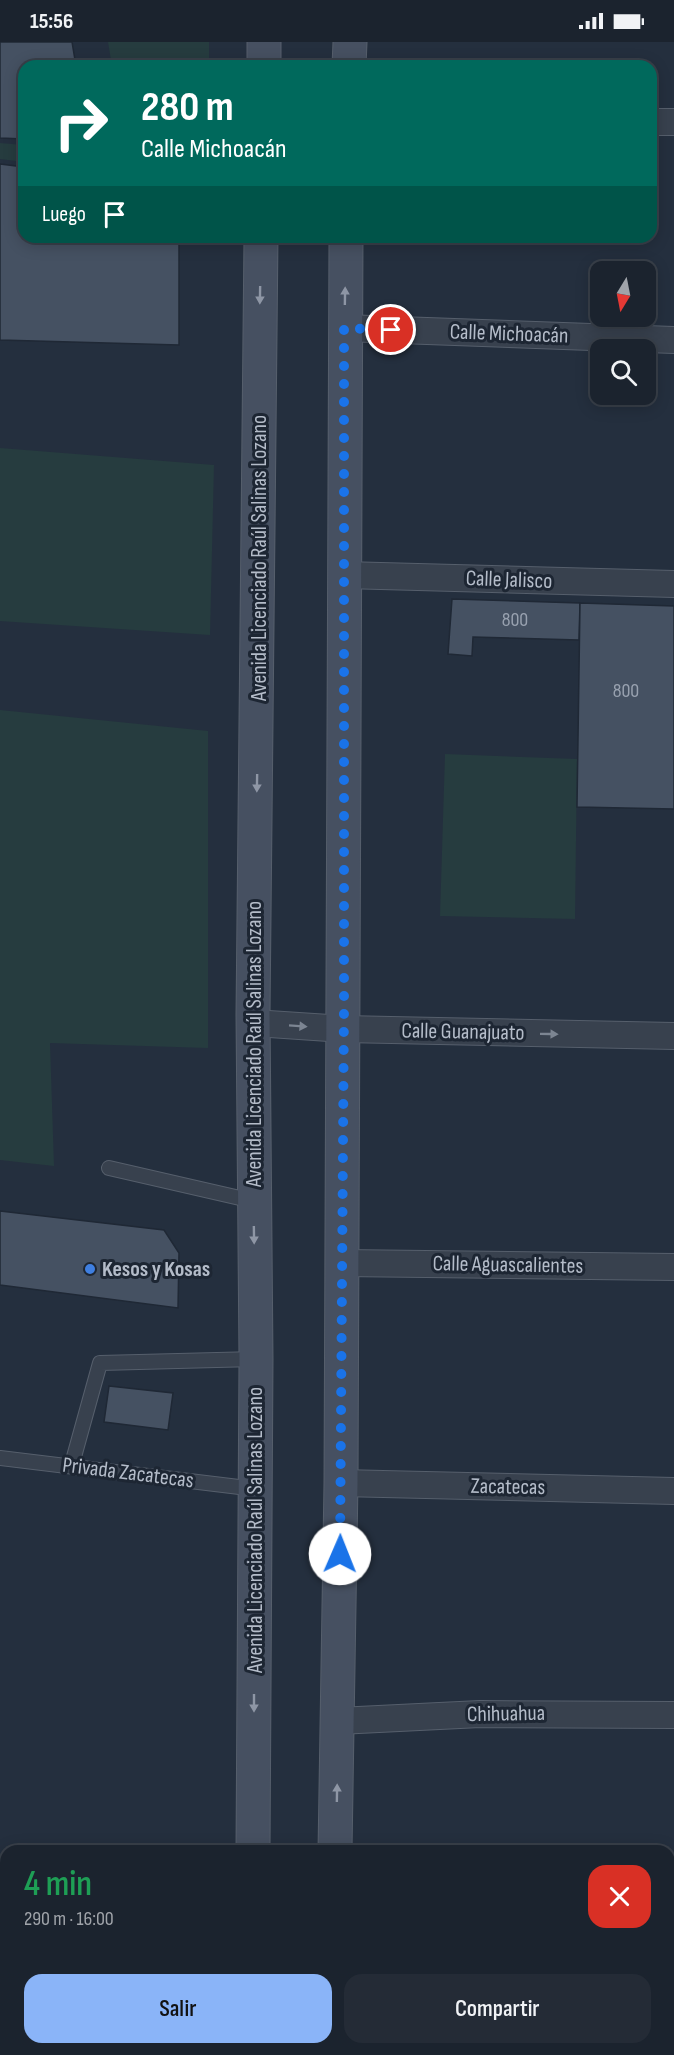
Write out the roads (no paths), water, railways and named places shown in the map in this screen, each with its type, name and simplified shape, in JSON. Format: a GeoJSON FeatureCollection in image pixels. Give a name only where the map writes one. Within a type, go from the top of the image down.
{"type":"FeatureCollection","features":[{"type":"Feature","properties":{"kind":"main road"},"geometry":{"type":"LineString","coordinates":[[264,42],[264,60]]}},
{"type":"Feature","properties":{"kind":"main road"},"geometry":{"type":"LineString","coordinates":[[349,60],[350,42]]}},
{"type":"Feature","properties":{"kind":"main road","name":"Avenida Licenciado Raúl Salinas Lozano"},"geometry":{"type":"LineString","coordinates":[[253,1845],[256,1359],[253,1023],[261,243]]}},
{"type":"Feature","properties":{"kind":"main road"},"geometry":{"type":"LineString","coordinates":[[335,1845],[341,1483],[346,243]]}},
{"type":"Feature","properties":{"kind":"street"},"geometry":{"type":"LineString","coordinates":[[657,122],[674,122]]}},
{"type":"Feature","properties":{"kind":"street","name":"Calle Michoacán"},"geometry":{"type":"LineString","coordinates":[[344,328],[674,339]]}},
{"type":"Feature","properties":{"kind":"street","name":"Calle Jalisco"},"geometry":{"type":"LineString","coordinates":[[344,575],[674,584]]}},
{"type":"Feature","properties":{"kind":"street","name":"Calle Guanajuato"},"geometry":{"type":"LineString","coordinates":[[253,1023],[344,1029],[674,1036]]}},
{"type":"Feature","properties":{"kind":"street","name":"Calle Aguascalientes"},"geometry":{"type":"LineString","coordinates":[[342,1263],[674,1267]]}},
{"type":"Feature","properties":{"kind":"street","name":"Zacatecas"},"geometry":{"type":"LineString","coordinates":[[341,1483],[674,1491]]}},
{"type":"Feature","properties":{"kind":"street","name":"Chihuahua"},"geometry":{"type":"LineString","coordinates":[[338,1721],[480,1714],[674,1715]]}},
{"type":"Feature","properties":{"kind":"lane"},"geometry":{"type":"LineString","coordinates":[[109,1168],[253,1201]]}},
{"type":"Feature","properties":{"kind":"lane"},"geometry":{"type":"LineString","coordinates":[[72,1464],[100,1363],[256,1359]]}},
{"type":"Feature","properties":{"kind":"lane","name":"Privada Zacatecas"},"geometry":{"type":"LineString","coordinates":[[0,1458],[72,1464],[256,1490]]}},
{"type":"Feature","properties":{"kind":"place","name":"Kesos y Kosas"},"geometry":{"type":"Point","coordinates":[90,1269]}}]}
